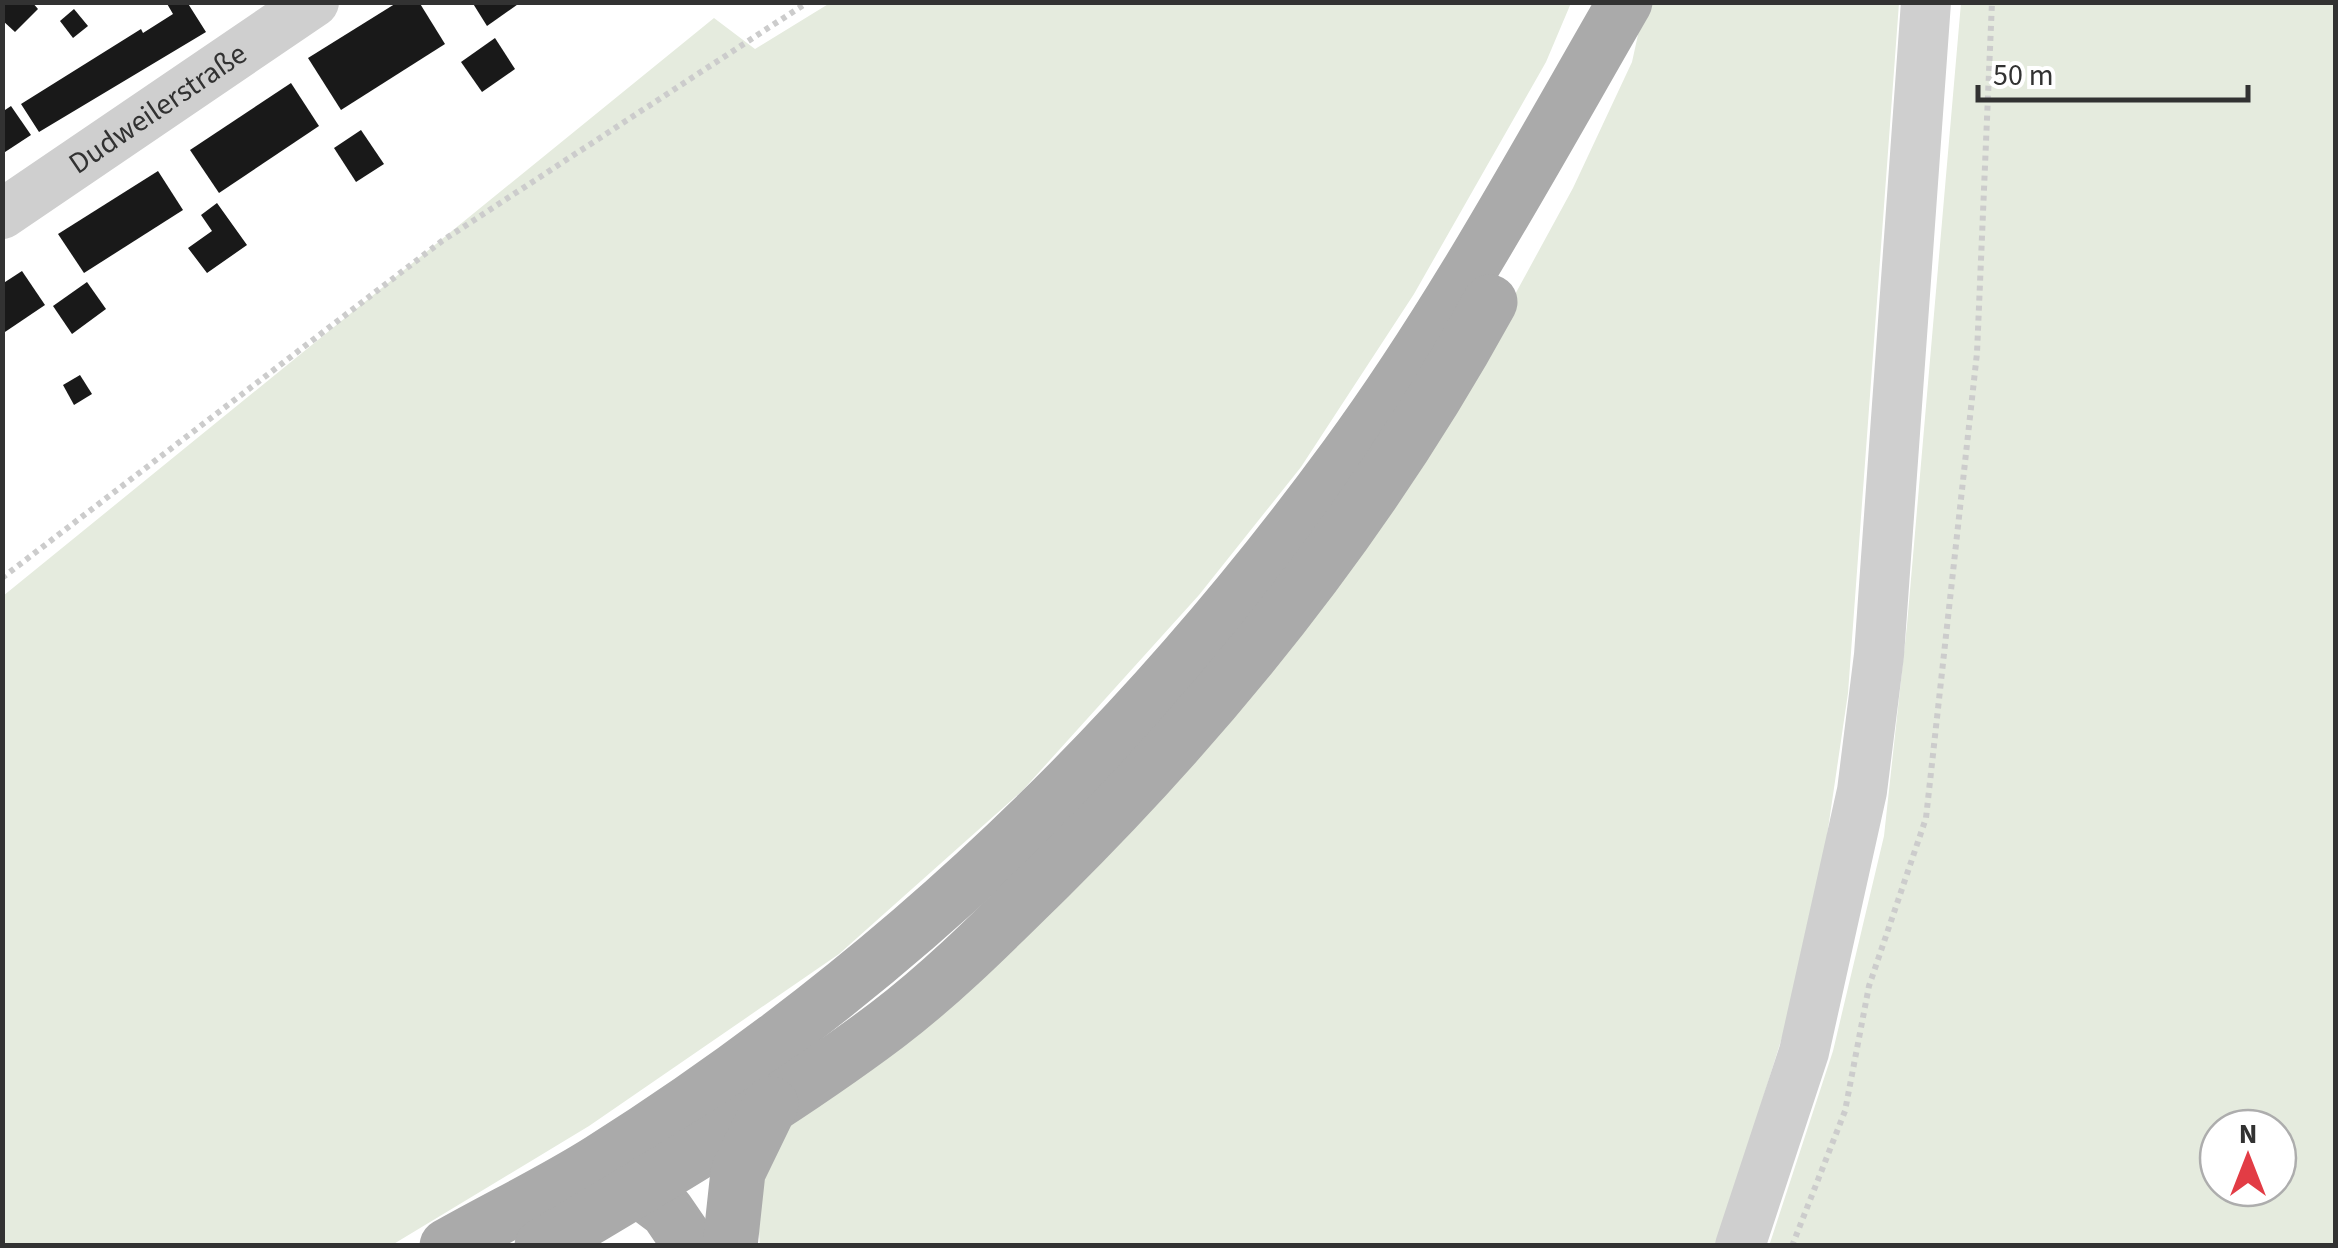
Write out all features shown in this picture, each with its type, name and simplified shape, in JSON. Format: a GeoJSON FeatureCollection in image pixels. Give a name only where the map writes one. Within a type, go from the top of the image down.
{"type":"FeatureCollection","features":[{"type":"Feature","properties":{"kind":"main road"},"geometry":{"type":"LineString","coordinates":[[542,1246],[771,1104],[889,1024],[992,933],[1147,775],[1276,622],[1382,481],[1452,371],[1506,273],[1625,2]]}},
{"type":"Feature","properties":{"kind":"main road"},"geometry":{"type":"LineString","coordinates":[[612,1202],[713,1086],[893,947],[994,860],[1176,670],[1347,456],[1428,338],[1625,2]]}},
{"type":"Feature","properties":{"kind":"main road"},"geometry":{"type":"LineString","coordinates":[[730,1246],[738,1172],[771,1104]]}},
{"type":"Feature","properties":{"kind":"main road"},"geometry":{"type":"LineString","coordinates":[[447,1246],[612,1202],[666,1211],[691,1246]]}},
{"type":"Feature","properties":{"kind":"street","name":"Dudweilerstraße"},"geometry":{"type":"LineString","coordinates":[[2,214],[314,2]]}},
{"type":"Feature","properties":{"kind":"street"},"geometry":{"type":"LineString","coordinates":[[1740,1246],[1804,1052],[1862,792],[1880,655],[1926,2]]}},
{"type":"Feature","properties":{"kind":"path"},"geometry":{"type":"LineString","coordinates":[[2,578],[442,241],[808,2]]}},
{"type":"Feature","properties":{"kind":"path"},"geometry":{"type":"LineString","coordinates":[[1792,1246],[1845,1111],[1869,986],[1926,818],[1976,353],[1992,2]]}},
{"type":"Feature","properties":{"kind":"shaded area"},"geometry":{"type":"Polygon","coordinates":[[[830,3],[1571,3],[1546,62],[1414,294],[1301,467],[1199,595],[1022,791],[839,954],[589,1126],[392,1245],[3,1246],[3,596],[714,18],[755,49],[830,3]]]}},
{"type":"Feature","properties":{"kind":"shaded area"},"geometry":{"type":"Polygon","coordinates":[[[1645,3],[1899,3],[1848,693],[1819,890],[1784,1031],[1717,1245],[760,1246],[759,1209],[764,1179],[794,1120],[1482,355],[1573,188],[1632,62],[1645,3]]]}},
{"type":"Feature","properties":{"kind":"shaded area"},"geometry":{"type":"Polygon","coordinates":[[[1961,3],[2335,3],[2335,1245],[1769,1246],[1833,1051],[1884,836],[1907,625],[1961,3]]]}},
{"type":"Feature","properties":{"kind":"building"},"geometry":{"type":"Polygon","coordinates":[[[2,2],[32,2],[38,9],[15,32],[2,20],[2,2]]]}},
{"type":"Feature","properties":{"kind":"building"},"geometry":{"type":"Polygon","coordinates":[[[166,2],[187,2],[206,32],[39,132],[21,104],[141,29],[143,33],[173,14],[166,2]]]}},
{"type":"Feature","properties":{"kind":"building"},"geometry":{"type":"Polygon","coordinates":[[[398,2],[419,2],[445,44],[341,110],[308,58],[398,2]]]}},
{"type":"Feature","properties":{"kind":"building"},"geometry":{"type":"Polygon","coordinates":[[[472,2],[521,2],[487,26],[472,2]]]}},
{"type":"Feature","properties":{"kind":"building"},"geometry":{"type":"Polygon","coordinates":[[[74,9],[88,26],[73,38],[60,21],[74,9]]]}},
{"type":"Feature","properties":{"kind":"building"},"geometry":{"type":"Polygon","coordinates":[[[495,38],[515,69],[482,92],[461,62],[495,38]]]}},
{"type":"Feature","properties":{"kind":"building"},"geometry":{"type":"Polygon","coordinates":[[[291,83],[319,126],[219,193],[190,150],[291,83]]]}},
{"type":"Feature","properties":{"kind":"building"},"geometry":{"type":"Polygon","coordinates":[[[11,106],[31,135],[2,154],[2,112],[11,106]]]}},
{"type":"Feature","properties":{"kind":"building"},"geometry":{"type":"Polygon","coordinates":[[[361,130],[384,164],[356,182],[334,148],[361,130]]]}},
{"type":"Feature","properties":{"kind":"building"},"geometry":{"type":"Polygon","coordinates":[[[158,171],[183,210],[84,273],[58,234],[158,171]]]}},
{"type":"Feature","properties":{"kind":"building"},"geometry":{"type":"Polygon","coordinates":[[[217,203],[247,245],[207,273],[188,248],[212,231],[201,215],[217,203]]]}},
{"type":"Feature","properties":{"kind":"building"},"geometry":{"type":"Polygon","coordinates":[[[22,271],[45,305],[2,334],[2,284],[22,271]]]}},
{"type":"Feature","properties":{"kind":"building"},"geometry":{"type":"Polygon","coordinates":[[[87,282],[106,309],[72,334],[53,306],[87,282]]]}},
{"type":"Feature","properties":{"kind":"building"},"geometry":{"type":"Polygon","coordinates":[[[80,375],[92,394],[74,405],[63,385],[80,375]]]}}]}
